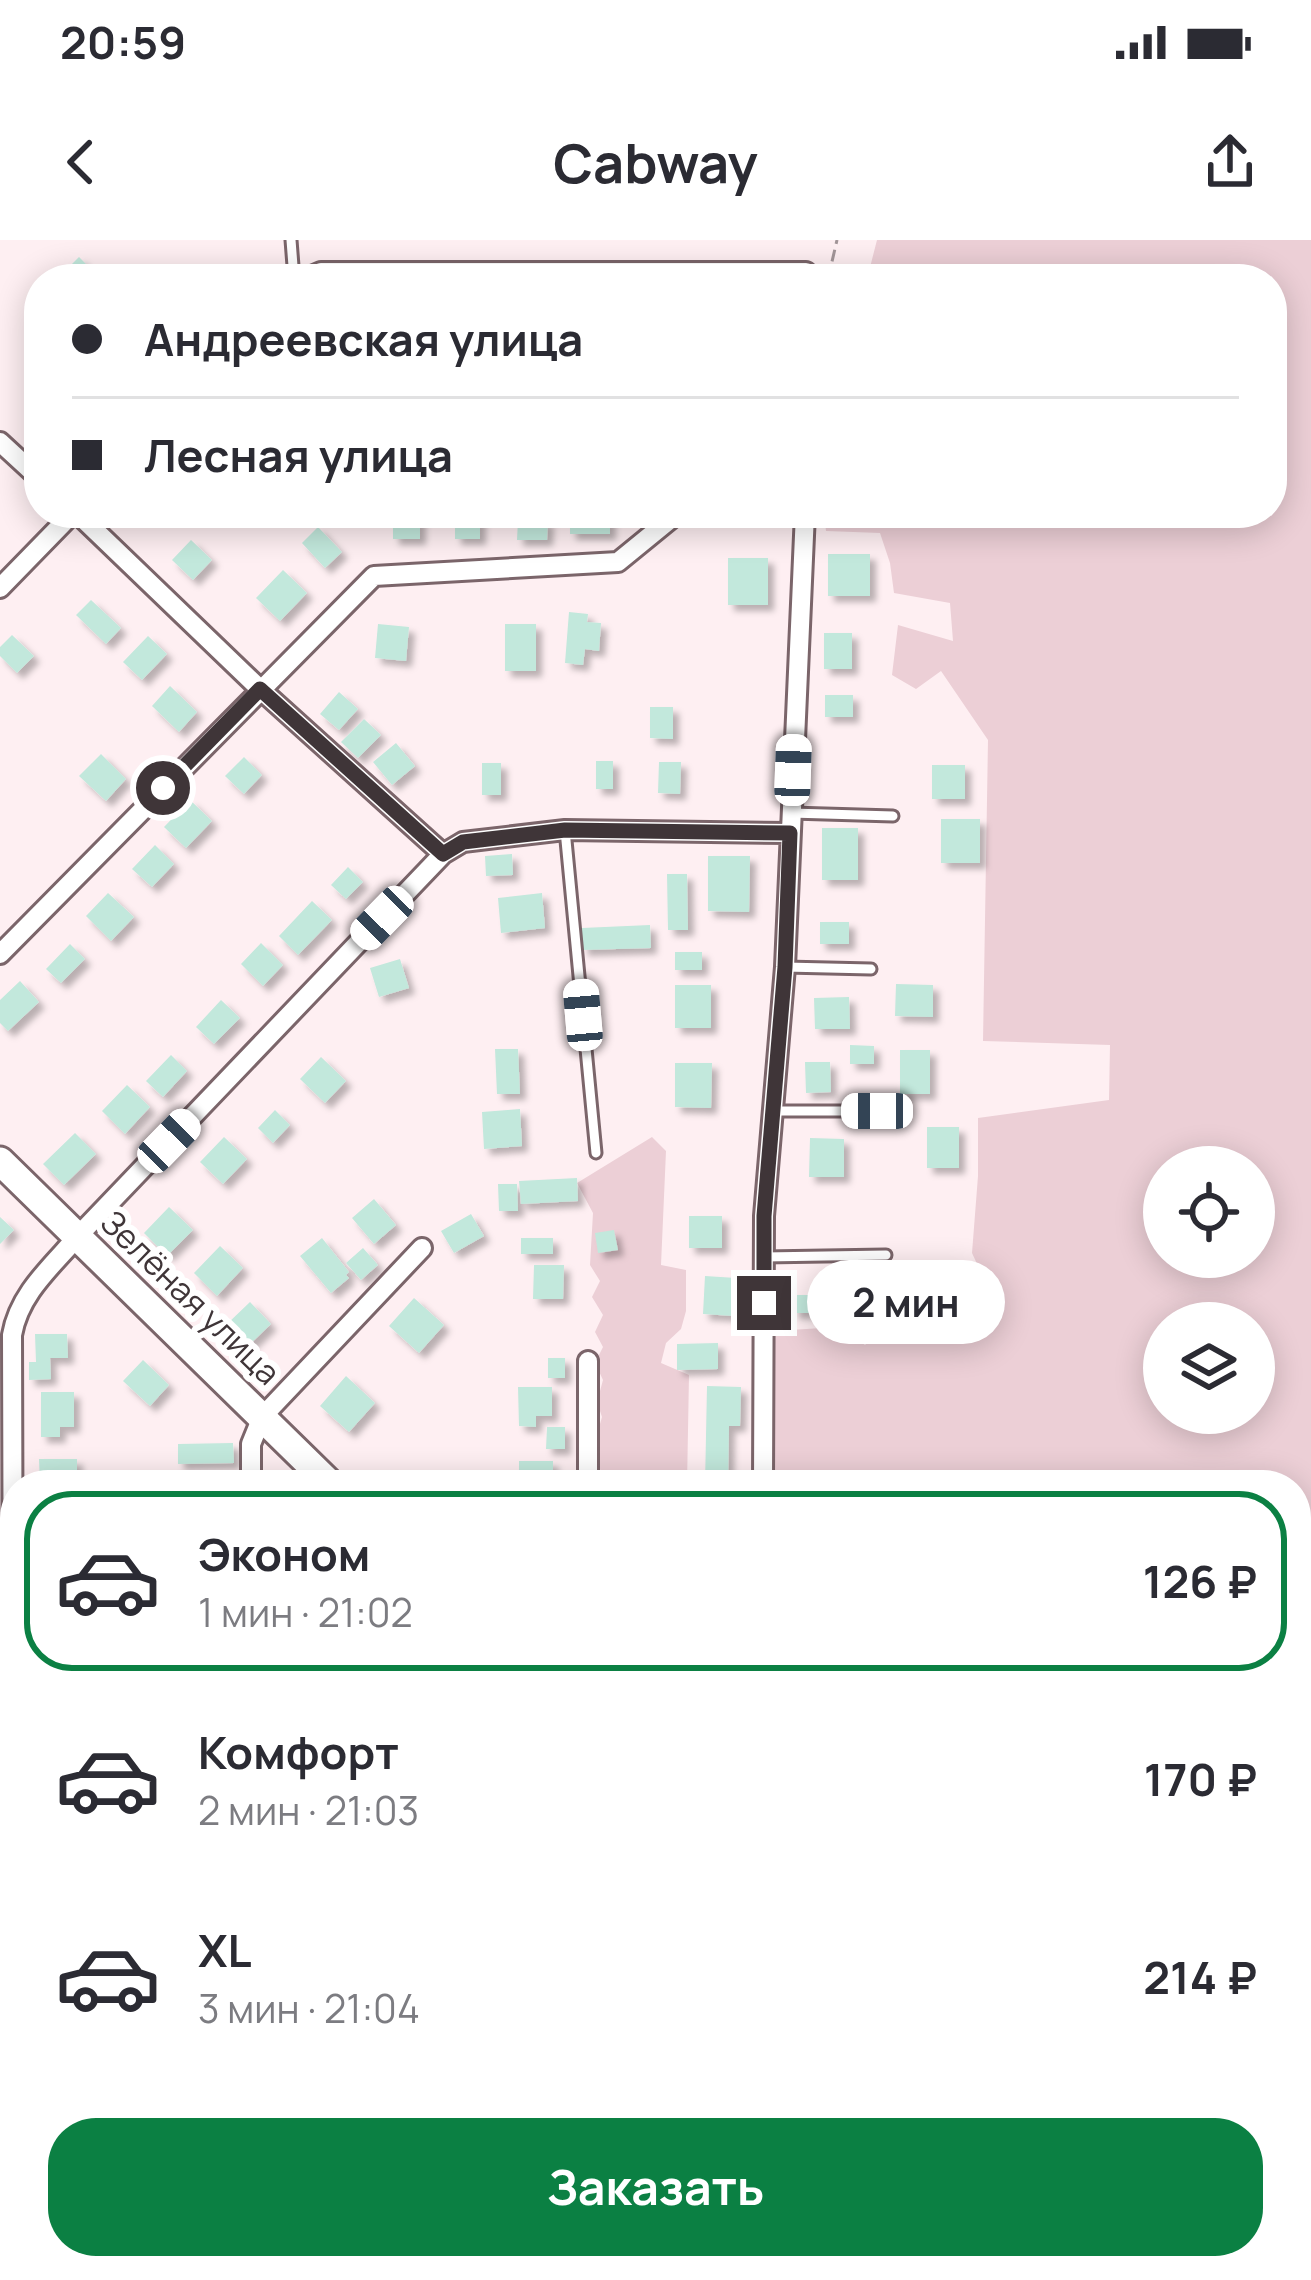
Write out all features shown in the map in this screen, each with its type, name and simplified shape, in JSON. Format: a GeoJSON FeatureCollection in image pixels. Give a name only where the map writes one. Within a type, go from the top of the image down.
{"type":"FeatureCollection","features":[{"type":"Feature","properties":{"kind":"street"},"geometry":{"type":"LineString","coordinates":[[0,442],[24,464]]}},
{"type":"Feature","properties":{"kind":"street"},"geometry":{"type":"LineString","coordinates":[[0,588],[60,528]]}},
{"type":"Feature","properties":{"kind":"street"},"geometry":{"type":"LineString","coordinates":[[91,528],[443,854]]}},
{"type":"Feature","properties":{"kind":"street"},"geometry":{"type":"LineString","coordinates":[[0,954],[374,575],[618,562],[660,528]]}},
{"type":"Feature","properties":{"kind":"street"},"geometry":{"type":"LineString","coordinates":[[763,1470],[764,1216],[785,967],[804,528]]}},
{"type":"Feature","properties":{"kind":"street"},"geometry":{"type":"LineString","coordinates":[[9,1470],[12,1335],[27,1294],[443,854],[463,842],[565,830],[790,823]]}},
{"type":"Feature","properties":{"kind":"street","name":"Зелёная улица"},"geometry":{"type":"LineString","coordinates":[[0,1160],[316,1470]]}},
{"type":"Feature","properties":{"kind":"street"},"geometry":{"type":"LineString","coordinates":[[250,1470],[251,1444],[262,1417],[422,1249]]}},
{"type":"Feature","properties":{"kind":"street"},"geometry":{"type":"LineString","coordinates":[[588,1361],[588,1470]]}},
{"type":"Feature","properties":{"kind":"lane"},"geometry":{"type":"LineString","coordinates":[[790,823],[893,816]]}},
{"type":"Feature","properties":{"kind":"lane"},"geometry":{"type":"LineString","coordinates":[[565,830],[596,1153]]}},
{"type":"Feature","properties":{"kind":"lane"},"geometry":{"type":"LineString","coordinates":[[785,967],[871,969]]}},
{"type":"Feature","properties":{"kind":"lane"},"geometry":{"type":"LineString","coordinates":[[773,1111],[877,1111]]}},
{"type":"Feature","properties":{"kind":"lane"},"geometry":{"type":"LineString","coordinates":[[764,1257],[886,1255]]}},
{"type":"Feature","properties":{"kind":"shaded area"},"geometry":{"type":"Polygon","coordinates":[[[877,240],[1311,240],[1311,1470],[769,1470],[773,1331],[839,1327],[865,1345],[891,1322],[964,1318],[991,1294],[972,1253],[978,1118],[1109,1100],[1110,1045],[983,1041],[988,740],[941,671],[916,689],[892,675],[898,625],[953,641],[950,603],[894,593],[880,533],[826,528],[1287,528],[1287,264],[871,264],[877,240]]]}},
{"type":"Feature","properties":{"kind":"shaded area"},"geometry":{"type":"Polygon","coordinates":[[[652,1137],[666,1151],[661,1265],[686,1270],[686,1311],[681,1329],[666,1343],[661,1363],[689,1375],[687,1470],[600,1470],[594,1445],[602,1417],[597,1402],[603,1380],[595,1363],[603,1347],[595,1332],[603,1315],[592,1297],[600,1281],[590,1265],[593,1213],[577,1183],[652,1137]]]}},
{"type":"Feature","properties":{"kind":"building"},"geometry":{"type":"Polygon","coordinates":[[[319,528],[342,552],[325,568],[302,543],[319,528]]]}},
{"type":"Feature","properties":{"kind":"building"},"geometry":{"type":"Polygon","coordinates":[[[393,528],[420,528],[420,539],[393,539],[393,528]]]}},
{"type":"Feature","properties":{"kind":"building"},"geometry":{"type":"Polygon","coordinates":[[[455,528],[480,528],[480,539],[455,539],[455,528]]]}},
{"type":"Feature","properties":{"kind":"building"},"geometry":{"type":"Polygon","coordinates":[[[518,528],[548,528],[547,540],[517,540],[518,528]]]}},
{"type":"Feature","properties":{"kind":"building"},"geometry":{"type":"Polygon","coordinates":[[[570,528],[610,528],[610,534],[570,534],[570,528]]]}},
{"type":"Feature","properties":{"kind":"building"},"geometry":{"type":"Polygon","coordinates":[[[191,540],[212,560],[193,580],[172,560],[191,540]]]}},
{"type":"Feature","properties":{"kind":"building"},"geometry":{"type":"Polygon","coordinates":[[[828,554],[870,554],[870,596],[828,596],[828,554]]]}},
{"type":"Feature","properties":{"kind":"building"},"geometry":{"type":"Polygon","coordinates":[[[728,558],[768,558],[768,605],[728,605],[728,558]]]}},
{"type":"Feature","properties":{"kind":"building"},"geometry":{"type":"Polygon","coordinates":[[[283,570],[307,593],[280,621],[256,598],[283,570]]]}},
{"type":"Feature","properties":{"kind":"building"},"geometry":{"type":"Polygon","coordinates":[[[91,600],[121,628],[106,644],[76,615],[91,600]]]}},
{"type":"Feature","properties":{"kind":"building"},"geometry":{"type":"Polygon","coordinates":[[[569,612],[588,614],[587,622],[601,623],[599,651],[585,649],[583,665],[565,663],[569,612]]]}},
{"type":"Feature","properties":{"kind":"building"},"geometry":{"type":"Polygon","coordinates":[[[378,624],[409,627],[406,661],[375,658],[378,624]]]}},
{"type":"Feature","properties":{"kind":"building"},"geometry":{"type":"Polygon","coordinates":[[[505,624],[536,624],[536,671],[505,671],[505,624]]]}},
{"type":"Feature","properties":{"kind":"building"},"geometry":{"type":"Polygon","coordinates":[[[824,633],[852,633],[852,669],[824,669],[824,633]]]}},
{"type":"Feature","properties":{"kind":"building"},"geometry":{"type":"Polygon","coordinates":[[[12,635],[34,656],[17,673],[0,656],[0,647],[12,635]]]}},
{"type":"Feature","properties":{"kind":"building"},"geometry":{"type":"Polygon","coordinates":[[[148,636],[167,654],[142,680],[123,662],[148,636]]]}},
{"type":"Feature","properties":{"kind":"building"},"geometry":{"type":"Polygon","coordinates":[[[170,686],[197,712],[179,732],[152,706],[170,686]]]}},
{"type":"Feature","properties":{"kind":"building"},"geometry":{"type":"Polygon","coordinates":[[[339,692],[358,709],[339,730],[320,714],[339,692]]]}},
{"type":"Feature","properties":{"kind":"building"},"geometry":{"type":"Polygon","coordinates":[[[825,695],[853,695],[853,717],[825,717],[825,695]]]}},
{"type":"Feature","properties":{"kind":"building"},"geometry":{"type":"Polygon","coordinates":[[[650,707],[673,707],[673,739],[650,738],[650,707]]]}},
{"type":"Feature","properties":{"kind":"building"},"geometry":{"type":"Polygon","coordinates":[[[364,719],[381,735],[358,758],[341,742],[364,719]]]}},
{"type":"Feature","properties":{"kind":"building"},"geometry":{"type":"Polygon","coordinates":[[[396,743],[415,766],[392,785],[373,762],[396,743]]]}},
{"type":"Feature","properties":{"kind":"building"},"geometry":{"type":"Polygon","coordinates":[[[101,754],[126,779],[106,801],[79,776],[101,754]]]}},
{"type":"Feature","properties":{"kind":"building"},"geometry":{"type":"Polygon","coordinates":[[[244,757],[262,775],[244,794],[225,776],[244,757]]]}},
{"type":"Feature","properties":{"kind":"building"},"geometry":{"type":"Polygon","coordinates":[[[596,761],[613,761],[613,789],[596,789],[596,761]]]}},
{"type":"Feature","properties":{"kind":"building"},"geometry":{"type":"Polygon","coordinates":[[[659,762],[681,762],[680,794],[658,793],[659,762]]]}},
{"type":"Feature","properties":{"kind":"building"},"geometry":{"type":"Polygon","coordinates":[[[482,763],[501,763],[501,795],[482,795],[482,763]]]}},
{"type":"Feature","properties":{"kind":"building"},"geometry":{"type":"Polygon","coordinates":[[[932,765],[965,765],[965,799],[932,799],[932,765]]]}},
{"type":"Feature","properties":{"kind":"building"},"geometry":{"type":"Polygon","coordinates":[[[190,800],[212,821],[186,848],[164,827],[190,800]]]}},
{"type":"Feature","properties":{"kind":"building"},"geometry":{"type":"Polygon","coordinates":[[[941,819],[980,819],[980,863],[941,863],[941,819]]]}},
{"type":"Feature","properties":{"kind":"building"},"geometry":{"type":"Polygon","coordinates":[[[822,828],[858,828],[858,880],[822,880],[822,828]]]}},
{"type":"Feature","properties":{"kind":"building"},"geometry":{"type":"Polygon","coordinates":[[[155,845],[174,864],[152,887],[132,869],[155,845]]]}},
{"type":"Feature","properties":{"kind":"building"},"geometry":{"type":"Polygon","coordinates":[[[512,854],[513,875],[486,876],[485,856],[512,854]]]}},
{"type":"Feature","properties":{"kind":"building"},"geometry":{"type":"Polygon","coordinates":[[[708,856],[750,856],[749,912],[708,911],[708,856]]]}},
{"type":"Feature","properties":{"kind":"building"},"geometry":{"type":"Polygon","coordinates":[[[348,867],[363,882],[346,899],[331,885],[348,867]]]}},
{"type":"Feature","properties":{"kind":"building"},"geometry":{"type":"Polygon","coordinates":[[[667,874],[687,874],[688,930],[668,930],[667,874]]]}},
{"type":"Feature","properties":{"kind":"building"},"geometry":{"type":"Polygon","coordinates":[[[108,893],[134,917],[111,941],[86,916],[108,893]]]}},
{"type":"Feature","properties":{"kind":"building"},"geometry":{"type":"Polygon","coordinates":[[[542,893],[545,928],[501,933],[498,898],[542,893]]]}},
{"type":"Feature","properties":{"kind":"building"},"geometry":{"type":"Polygon","coordinates":[[[312,901],[332,920],[298,955],[279,936],[312,901]]]}},
{"type":"Feature","properties":{"kind":"building"},"geometry":{"type":"Polygon","coordinates":[[[820,922],[849,922],[849,944],[820,944],[820,922]]]}},
{"type":"Feature","properties":{"kind":"building"},"geometry":{"type":"Polygon","coordinates":[[[650,925],[651,948],[582,950],[582,928],[650,925]]]}},
{"type":"Feature","properties":{"kind":"building"},"geometry":{"type":"Polygon","coordinates":[[[261,943],[283,965],[263,986],[241,964],[261,943]]]}},
{"type":"Feature","properties":{"kind":"building"},"geometry":{"type":"Polygon","coordinates":[[[70,944],[85,959],[61,983],[46,969],[70,944]]]}},
{"type":"Feature","properties":{"kind":"building"},"geometry":{"type":"Polygon","coordinates":[[[675,952],[702,952],[702,970],[675,970],[675,952]]]}},
{"type":"Feature","properties":{"kind":"building"},"geometry":{"type":"Polygon","coordinates":[[[400,959],[409,988],[379,997],[370,968],[400,959]]]}},
{"type":"Feature","properties":{"kind":"building"},"geometry":{"type":"Polygon","coordinates":[[[20,981],[39,1002],[8,1031],[0,1023],[0,1000],[20,981]]]}},
{"type":"Feature","properties":{"kind":"building"},"geometry":{"type":"Polygon","coordinates":[[[896,984],[933,985],[933,1017],[895,1016],[896,984]]]}},
{"type":"Feature","properties":{"kind":"building"},"geometry":{"type":"Polygon","coordinates":[[[675,985],[711,985],[711,1028],[675,1028],[675,985]]]}},
{"type":"Feature","properties":{"kind":"building"},"geometry":{"type":"Polygon","coordinates":[[[849,997],[850,1029],[815,1029],[814,998],[849,997]]]}},
{"type":"Feature","properties":{"kind":"building"},"geometry":{"type":"Polygon","coordinates":[[[221,1000],[240,1018],[214,1044],[196,1027],[221,1000]]]}},
{"type":"Feature","properties":{"kind":"building"},"geometry":{"type":"Polygon","coordinates":[[[850,1045],[874,1046],[874,1064],[850,1064],[850,1045]]]}},
{"type":"Feature","properties":{"kind":"building"},"geometry":{"type":"Polygon","coordinates":[[[495,1049],[518,1049],[520,1094],[497,1094],[495,1049]]]}},
{"type":"Feature","properties":{"kind":"building"},"geometry":{"type":"Polygon","coordinates":[[[900,1050],[930,1050],[930,1094],[900,1094],[900,1050]]]}},
{"type":"Feature","properties":{"kind":"building"},"geometry":{"type":"Polygon","coordinates":[[[171,1055],[187,1071],[163,1097],[146,1081],[171,1055]]]}},
{"type":"Feature","properties":{"kind":"building"},"geometry":{"type":"Polygon","coordinates":[[[321,1057],[346,1081],[325,1103],[300,1079],[321,1057]]]}},
{"type":"Feature","properties":{"kind":"building"},"geometry":{"type":"Polygon","coordinates":[[[805,1062],[830,1062],[831,1092],[806,1093],[805,1062]]]}},
{"type":"Feature","properties":{"kind":"building"},"geometry":{"type":"Polygon","coordinates":[[[675,1063],[712,1063],[711,1108],[675,1107],[675,1063]]]}},
{"type":"Feature","properties":{"kind":"building"},"geometry":{"type":"Polygon","coordinates":[[[127,1085],[150,1107],[125,1134],[102,1111],[127,1085]]]}},
{"type":"Feature","properties":{"kind":"building"},"geometry":{"type":"Polygon","coordinates":[[[520,1109],[522,1146],[484,1149],[482,1112],[520,1109]]]}},
{"type":"Feature","properties":{"kind":"building"},"geometry":{"type":"Polygon","coordinates":[[[275,1110],[290,1125],[273,1143],[258,1128],[275,1110]]]}},
{"type":"Feature","properties":{"kind":"building"},"geometry":{"type":"Polygon","coordinates":[[[927,1127],[959,1127],[959,1168],[927,1168],[927,1127]]]}},
{"type":"Feature","properties":{"kind":"building"},"geometry":{"type":"Polygon","coordinates":[[[75,1133],[96,1154],[64,1185],[43,1164],[75,1133]]]}},
{"type":"Feature","properties":{"kind":"building"},"geometry":{"type":"Polygon","coordinates":[[[224,1137],[247,1159],[223,1184],[200,1162],[224,1137]]]}},
{"type":"Feature","properties":{"kind":"building"},"geometry":{"type":"Polygon","coordinates":[[[810,1138],[844,1139],[844,1177],[809,1177],[810,1138]]]}},
{"type":"Feature","properties":{"kind":"building"},"geometry":{"type":"Polygon","coordinates":[[[577,1178],[578,1201],[521,1204],[519,1181],[577,1178]]]}},
{"type":"Feature","properties":{"kind":"building"},"geometry":{"type":"Polygon","coordinates":[[[498,1184],[517,1184],[518,1211],[499,1211],[498,1184]]]}},
{"type":"Feature","properties":{"kind":"building"},"geometry":{"type":"Polygon","coordinates":[[[374,1199],[396,1225],[374,1244],[352,1218],[374,1199]]]}},
{"type":"Feature","properties":{"kind":"building"},"geometry":{"type":"Polygon","coordinates":[[[169,1207],[193,1230],[167,1256],[144,1233],[169,1207]]]}},
{"type":"Feature","properties":{"kind":"building"},"geometry":{"type":"Polygon","coordinates":[[[471,1214],[484,1236],[454,1253],[441,1231],[471,1214]]]}},
{"type":"Feature","properties":{"kind":"building"},"geometry":{"type":"Polygon","coordinates":[[[689,1216],[722,1216],[722,1248],[689,1248],[689,1216]]]}},
{"type":"Feature","properties":{"kind":"building"},"geometry":{"type":"Polygon","coordinates":[[[0,1217],[14,1230],[0,1244],[0,1217]]]}},
{"type":"Feature","properties":{"kind":"building"},"geometry":{"type":"Polygon","coordinates":[[[614,1230],[618,1250],[598,1253],[595,1233],[614,1230]]]}},
{"type":"Feature","properties":{"kind":"building"},"geometry":{"type":"Polygon","coordinates":[[[322,1238],[349,1272],[349,1278],[331,1293],[300,1256],[322,1238]]]}},
{"type":"Feature","properties":{"kind":"building"},"geometry":{"type":"Polygon","coordinates":[[[521,1238],[553,1238],[553,1254],[521,1254],[521,1238]]]}},
{"type":"Feature","properties":{"kind":"building"},"geometry":{"type":"Polygon","coordinates":[[[220,1246],[243,1268],[217,1296],[194,1273],[220,1246]]]}},
{"type":"Feature","properties":{"kind":"building"},"geometry":{"type":"Polygon","coordinates":[[[363,1248],[378,1265],[361,1280],[346,1263],[363,1248]]]}},
{"type":"Feature","properties":{"kind":"building"},"geometry":{"type":"Polygon","coordinates":[[[534,1265],[564,1265],[563,1299],[533,1299],[534,1265]]]}},
{"type":"Feature","properties":{"kind":"building"},"geometry":{"type":"Polygon","coordinates":[[[705,1276],[736,1278],[734,1316],[703,1314],[705,1276]]]}},
{"type":"Feature","properties":{"kind":"building"},"geometry":{"type":"Polygon","coordinates":[[[793,1295],[821,1295],[821,1313],[793,1313],[793,1295]]]}},
{"type":"Feature","properties":{"kind":"building"},"geometry":{"type":"Polygon","coordinates":[[[414,1298],[444,1325],[419,1353],[389,1326],[414,1298]]]}},
{"type":"Feature","properties":{"kind":"building"},"geometry":{"type":"Polygon","coordinates":[[[250,1302],[271,1324],[247,1347],[226,1325],[250,1302]]]}},
{"type":"Feature","properties":{"kind":"building"},"geometry":{"type":"Polygon","coordinates":[[[35,1334],[67,1334],[68,1358],[50,1358],[51,1379],[29,1380],[29,1362],[36,1362],[35,1334]]]}},
{"type":"Feature","properties":{"kind":"building"},"geometry":{"type":"Polygon","coordinates":[[[718,1343],[718,1369],[677,1370],[677,1344],[718,1343]]]}},
{"type":"Feature","properties":{"kind":"building"},"geometry":{"type":"Polygon","coordinates":[[[548,1358],[565,1358],[565,1378],[548,1378],[548,1358]]]}},
{"type":"Feature","properties":{"kind":"building"},"geometry":{"type":"Polygon","coordinates":[[[143,1360],[169,1385],[150,1406],[123,1381],[143,1360]]]}},
{"type":"Feature","properties":{"kind":"building"},"geometry":{"type":"Polygon","coordinates":[[[346,1376],[375,1403],[349,1432],[320,1406],[346,1376]]]}},
{"type":"Feature","properties":{"kind":"building"},"geometry":{"type":"Polygon","coordinates":[[[707,1386],[741,1387],[740,1426],[729,1426],[728,1470],[705,1470],[707,1386]]]}},
{"type":"Feature","properties":{"kind":"building"},"geometry":{"type":"Polygon","coordinates":[[[518,1387],[552,1387],[552,1416],[536,1416],[536,1427],[519,1426],[518,1387]]]}},
{"type":"Feature","properties":{"kind":"building"},"geometry":{"type":"Polygon","coordinates":[[[41,1392],[74,1392],[74,1427],[60,1427],[60,1437],[41,1437],[41,1392]]]}},
{"type":"Feature","properties":{"kind":"building"},"geometry":{"type":"Polygon","coordinates":[[[547,1427],[565,1427],[565,1449],[546,1449],[547,1427]]]}},
{"type":"Feature","properties":{"kind":"building"},"geometry":{"type":"Polygon","coordinates":[[[233,1443],[234,1463],[178,1464],[178,1444],[233,1443]]]}},
{"type":"Feature","properties":{"kind":"building"},"geometry":{"type":"Polygon","coordinates":[[[39,1459],[77,1459],[77,1470],[39,1470],[39,1459]]]}},
{"type":"Feature","properties":{"kind":"building"},"geometry":{"type":"Polygon","coordinates":[[[519,1461],[553,1461],[553,1470],[519,1470],[519,1461]]]}},
{"type":"Feature","properties":{"kind":"route"},"geometry":{"type":"LineString","coordinates":[[163,788],[260,689],[443,854],[463,842],[565,830],[790,833],[785,967],[764,1216],[764,1303]]}}]}
